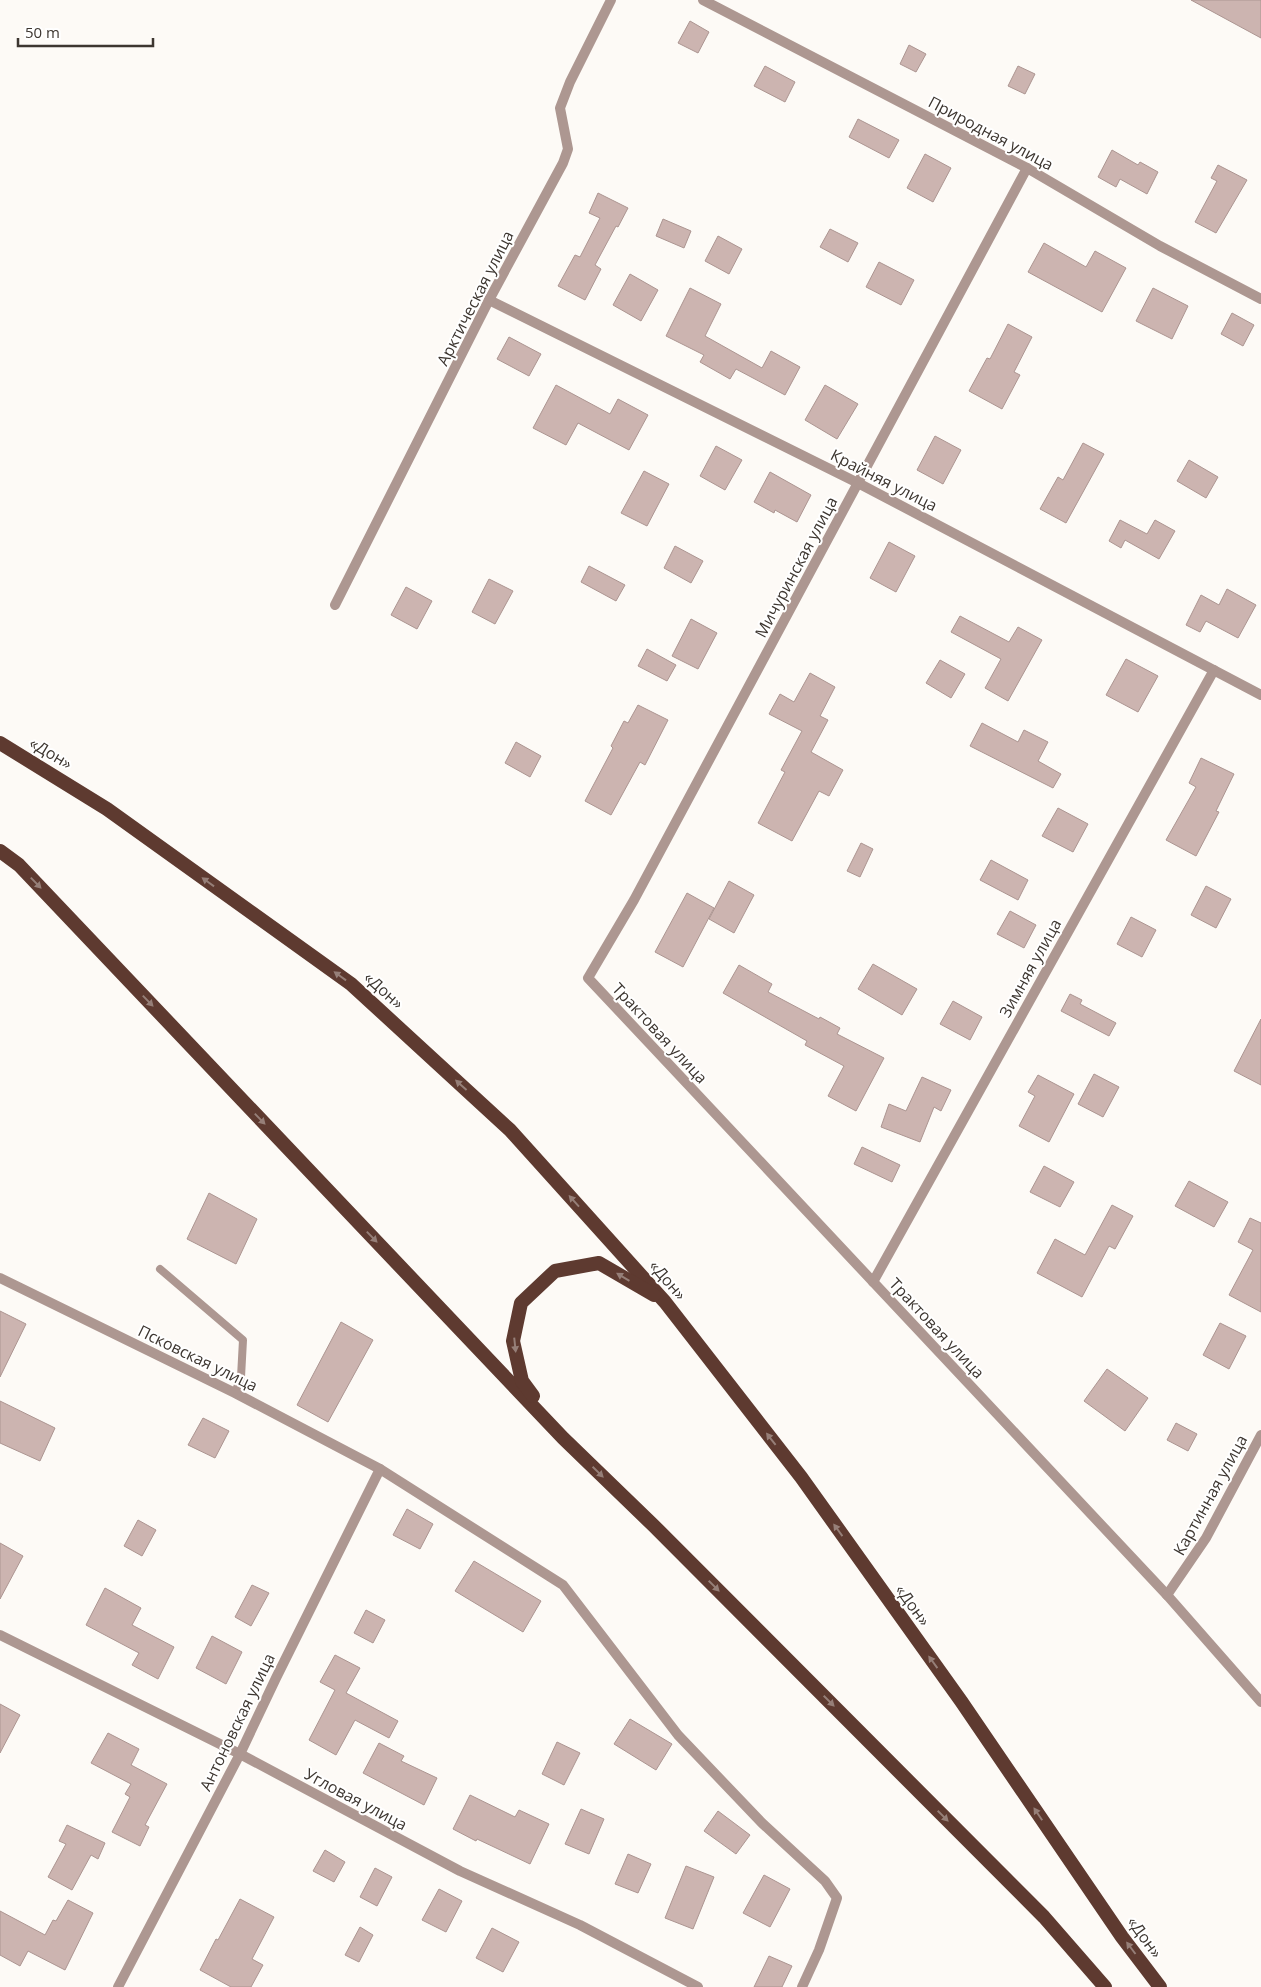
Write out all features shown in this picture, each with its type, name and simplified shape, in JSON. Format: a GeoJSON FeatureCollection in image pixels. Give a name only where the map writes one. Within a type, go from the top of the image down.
{"type":"FeatureCollection","features":[{"type":"Feature","properties":{"kind":"highway","name":"«Дон»"},"geometry":{"type":"LineString","coordinates":[[0,743],[107,809],[350,984],[510,1130],[665,1302],[801,1477],[961,1701],[1122,1937],[1160,1987]]}},
{"type":"Feature","properties":{"kind":"highway"},"geometry":{"type":"LineString","coordinates":[[0,851],[19,865],[563,1438],[654,1526],[1044,1917],[1105,1987]]}},
{"type":"Feature","properties":{"kind":"highway"},"geometry":{"type":"LineString","coordinates":[[563,1438],[522,1381],[513,1341],[521,1303],[555,1271],[599,1263],[665,1302]]}},
{"type":"Feature","properties":{"kind":"street","name":"Арктическая улица"},"geometry":{"type":"LineString","coordinates":[[335,605],[489,300],[563,163],[568,148],[560,108],[570,82],[611,0]]}},
{"type":"Feature","properties":{"kind":"street","name":"Природная улица"},"geometry":{"type":"LineString","coordinates":[[703,0],[1027,168],[1160,246],[1261,299]]}},
{"type":"Feature","properties":{"kind":"street","name":"Мичуринская улица"},"geometry":{"type":"LineString","coordinates":[[588,978],[634,900],[1027,168]]}},
{"type":"Feature","properties":{"kind":"street","name":"Крайняя улица"},"geometry":{"type":"LineString","coordinates":[[489,300],[858,483],[1261,695]]}},
{"type":"Feature","properties":{"kind":"street","name":"Зимняя улица"},"geometry":{"type":"LineString","coordinates":[[873,1282],[1214,670]]}},
{"type":"Feature","properties":{"kind":"street","name":"Трактовая улица"},"geometry":{"type":"LineString","coordinates":[[588,978],[1168,1595],[1261,1702]]}},
{"type":"Feature","properties":{"kind":"street","name":"Псковская улица"},"geometry":{"type":"LineString","coordinates":[[0,1278],[235,1393],[380,1469],[563,1585],[678,1736],[762,1823],[825,1881],[837,1898],[819,1950],[802,1987]]}},
{"type":"Feature","properties":{"kind":"street","name":"Картинная улица"},"geometry":{"type":"LineString","coordinates":[[1168,1595],[1206,1538],[1260,1439]]}},
{"type":"Feature","properties":{"kind":"street","name":"Антоновская улица"},"geometry":{"type":"LineString","coordinates":[[118,1987],[240,1754],[380,1469]]}},
{"type":"Feature","properties":{"kind":"street","name":"Угловая улица"},"geometry":{"type":"LineString","coordinates":[[0,1635],[240,1754],[460,1871],[580,1925],[698,1987]]}},
{"type":"Feature","properties":{"kind":"lane"},"geometry":{"type":"LineString","coordinates":[[160,1268],[243,1340],[242,1377],[235,1393]]}},
{"type":"Feature","properties":{"kind":"building"},"geometry":{"type":"Polygon","coordinates":[[[1191,0],[1261,0],[1261,38],[1191,0]]]}},
{"type":"Feature","properties":{"kind":"building"},"geometry":{"type":"Polygon","coordinates":[[[690,21],[709,32],[698,53],[678,43],[690,21]]]}},
{"type":"Feature","properties":{"kind":"building"},"geometry":{"type":"Polygon","coordinates":[[[909,45],[926,54],[916,72],[900,64],[909,45]]]}},
{"type":"Feature","properties":{"kind":"building"},"geometry":{"type":"Polygon","coordinates":[[[765,66],[795,82],[785,102],[754,86],[765,66]]]}},
{"type":"Feature","properties":{"kind":"building"},"geometry":{"type":"Polygon","coordinates":[[[1018,66],[1035,74],[1025,94],[1008,86],[1018,66]]]}},
{"type":"Feature","properties":{"kind":"building"},"geometry":{"type":"Polygon","coordinates":[[[858,119],[899,140],[889,158],[849,137],[858,119]]]}},
{"type":"Feature","properties":{"kind":"building"},"geometry":{"type":"Polygon","coordinates":[[[1112,150],[1138,165],[1140,162],[1158,172],[1147,194],[1120,179],[1116,187],[1098,177],[1112,150]]]}},
{"type":"Feature","properties":{"kind":"building"},"geometry":{"type":"Polygon","coordinates":[[[925,154],[951,168],[933,202],[907,188],[925,154]]]}},
{"type":"Feature","properties":{"kind":"building"},"geometry":{"type":"Polygon","coordinates":[[[1218,165],[1247,180],[1216,233],[1195,222],[1217,181],[1211,178],[1218,165]]]}},
{"type":"Feature","properties":{"kind":"building"},"geometry":{"type":"Polygon","coordinates":[[[598,193],[628,208],[595,265],[601,269],[585,300],[558,286],[575,255],[580,257],[600,218],[589,213],[598,193]]]}},
{"type":"Feature","properties":{"kind":"building"},"geometry":{"type":"Polygon","coordinates":[[[663,219],[691,231],[684,248],[656,236],[663,219]]]}},
{"type":"Feature","properties":{"kind":"building"},"geometry":{"type":"Polygon","coordinates":[[[830,229],[858,243],[848,262],[820,247],[830,229]]]}},
{"type":"Feature","properties":{"kind":"building"},"geometry":{"type":"Polygon","coordinates":[[[718,236],[742,249],[729,274],[705,261],[718,236]]]}},
{"type":"Feature","properties":{"kind":"building"},"geometry":{"type":"Polygon","coordinates":[[[1044,243],[1086,267],[1095,251],[1126,268],[1102,312],[1028,272],[1044,243]]]}},
{"type":"Feature","properties":{"kind":"building"},"geometry":{"type":"Polygon","coordinates":[[[879,262],[914,280],[901,305],[866,287],[879,262]]]}},
{"type":"Feature","properties":{"kind":"building"},"geometry":{"type":"Polygon","coordinates":[[[630,274],[658,290],[641,321],[613,305],[630,274]]]}},
{"type":"Feature","properties":{"kind":"building"},"geometry":{"type":"Polygon","coordinates":[[[690,288],[721,304],[705,336],[762,368],[771,351],[800,367],[785,395],[736,369],[730,379],[700,362],[704,355],[666,336],[690,288]]]}},
{"type":"Feature","properties":{"kind":"building"},"geometry":{"type":"Polygon","coordinates":[[[1153,288],[1188,306],[1172,339],[1136,321],[1153,288]]]}},
{"type":"Feature","properties":{"kind":"building"},"geometry":{"type":"Polygon","coordinates":[[[1232,313],[1254,325],[1243,346],[1221,334],[1232,313]]]}},
{"type":"Feature","properties":{"kind":"building"},"geometry":{"type":"Polygon","coordinates":[[[1008,324],[1032,337],[1014,372],[1020,375],[1002,409],[969,391],[987,358],[990,359],[1008,324]]]}},
{"type":"Feature","properties":{"kind":"building"},"geometry":{"type":"Polygon","coordinates":[[[509,337],[541,354],[529,376],[497,359],[509,337]]]}},
{"type":"Feature","properties":{"kind":"building"},"geometry":{"type":"Polygon","coordinates":[[[556,385],[610,414],[618,399],[648,415],[629,450],[578,423],[566,445],[533,428],[556,385]]]}},
{"type":"Feature","properties":{"kind":"building"},"geometry":{"type":"Polygon","coordinates":[[[825,385],[858,404],[837,439],[805,420],[825,385]]]}},
{"type":"Feature","properties":{"kind":"building"},"geometry":{"type":"Polygon","coordinates":[[[935,436],[961,450],[943,484],[917,470],[935,436]]]}},
{"type":"Feature","properties":{"kind":"building"},"geometry":{"type":"Polygon","coordinates":[[[1083,443],[1104,454],[1066,523],[1040,509],[1058,477],[1063,480],[1083,443]]]}},
{"type":"Feature","properties":{"kind":"building"},"geometry":{"type":"Polygon","coordinates":[[[716,446],[742,460],[725,490],[700,476],[716,446]]]}},
{"type":"Feature","properties":{"kind":"building"},"geometry":{"type":"Polygon","coordinates":[[[1189,460],[1218,477],[1206,498],[1177,481],[1189,460]]]}},
{"type":"Feature","properties":{"kind":"building"},"geometry":{"type":"Polygon","coordinates":[[[644,471],[669,484],[647,526],[621,513],[644,471]]]}},
{"type":"Feature","properties":{"kind":"building"},"geometry":{"type":"Polygon","coordinates":[[[770,472],[811,495],[797,522],[775,510],[774,513],[754,502],[770,472]]]}},
{"type":"Feature","properties":{"kind":"building"},"geometry":{"type":"Polygon","coordinates":[[[1120,520],[1147,534],[1155,520],[1175,531],[1159,559],[1125,540],[1121,548],[1109,541],[1120,520]]]}},
{"type":"Feature","properties":{"kind":"building"},"geometry":{"type":"Polygon","coordinates":[[[889,542],[915,556],[896,592],[870,578],[889,542]]]}},
{"type":"Feature","properties":{"kind":"building"},"geometry":{"type":"Polygon","coordinates":[[[675,546],[703,561],[691,583],[664,568],[675,546]]]}},
{"type":"Feature","properties":{"kind":"building"},"geometry":{"type":"Polygon","coordinates":[[[589,566],[625,585],[616,601],[581,582],[589,566]]]}},
{"type":"Feature","properties":{"kind":"building"},"geometry":{"type":"Polygon","coordinates":[[[489,579],[513,591],[495,624],[472,612],[489,579]]]}},
{"type":"Feature","properties":{"kind":"building"},"geometry":{"type":"Polygon","coordinates":[[[406,587],[432,601],[417,629],[391,615],[406,587]]]}},
{"type":"Feature","properties":{"kind":"building"},"geometry":{"type":"Polygon","coordinates":[[[1227,589],[1256,605],[1238,638],[1206,621],[1200,632],[1186,625],[1201,595],[1219,605],[1227,589]]]}},
{"type":"Feature","properties":{"kind":"building"},"geometry":{"type":"Polygon","coordinates":[[[960,616],[1009,642],[1018,627],[1042,640],[1008,701],[985,688],[1001,659],[951,632],[960,616]]]}},
{"type":"Feature","properties":{"kind":"building"},"geometry":{"type":"Polygon","coordinates":[[[691,619],[717,633],[698,669],[672,656],[691,619]]]}},
{"type":"Feature","properties":{"kind":"building"},"geometry":{"type":"Polygon","coordinates":[[[647,649],[676,665],[667,681],[638,666],[647,649]]]}},
{"type":"Feature","properties":{"kind":"building"},"geometry":{"type":"Polygon","coordinates":[[[1126,659],[1158,676],[1138,712],[1106,695],[1126,659]]]}},
{"type":"Feature","properties":{"kind":"building"},"geometry":{"type":"Polygon","coordinates":[[[940,660],[965,674],[951,698],[926,683],[940,660]]]}},
{"type":"Feature","properties":{"kind":"building"},"geometry":{"type":"Polygon","coordinates":[[[810,673],[835,687],[820,716],[828,720],[811,752],[843,770],[829,796],[819,791],[792,841],[758,823],[785,772],[781,770],[802,731],[769,714],[780,694],[794,702],[810,673]]]}},
{"type":"Feature","properties":{"kind":"building"},"geometry":{"type":"Polygon","coordinates":[[[638,705],[668,720],[645,765],[640,762],[611,815],[585,801],[613,748],[611,746],[624,721],[628,723],[638,705]]]}},
{"type":"Feature","properties":{"kind":"building"},"geometry":{"type":"Polygon","coordinates":[[[982,723],[1018,742],[1024,730],[1048,742],[1038,761],[1061,774],[1053,788],[970,746],[982,723]]]}},
{"type":"Feature","properties":{"kind":"building"},"geometry":{"type":"Polygon","coordinates":[[[516,742],[541,756],[530,777],[505,763],[516,742]]]}},
{"type":"Feature","properties":{"kind":"building"},"geometry":{"type":"Polygon","coordinates":[[[1201,758],[1234,774],[1216,811],[1219,812],[1196,856],[1166,840],[1196,787],[1189,783],[1201,758]]]}},
{"type":"Feature","properties":{"kind":"building"},"geometry":{"type":"Polygon","coordinates":[[[1058,808],[1088,824],[1073,852],[1042,836],[1058,808]]]}},
{"type":"Feature","properties":{"kind":"building"},"geometry":{"type":"Polygon","coordinates":[[[861,843],[873,849],[860,877],[847,871],[861,843]]]}},
{"type":"Feature","properties":{"kind":"building"},"geometry":{"type":"Polygon","coordinates":[[[991,860],[1028,880],[1018,900],[980,880],[991,860]]]}},
{"type":"Feature","properties":{"kind":"building"},"geometry":{"type":"Polygon","coordinates":[[[729,881],[754,895],[734,933],[709,919],[729,881]]]}},
{"type":"Feature","properties":{"kind":"building"},"geometry":{"type":"Polygon","coordinates":[[[1206,886],[1231,899],[1216,928],[1191,915],[1206,886]]]}},
{"type":"Feature","properties":{"kind":"building"},"geometry":{"type":"Polygon","coordinates":[[[687,893],[714,908],[683,967],[655,952],[687,893]]]}},
{"type":"Feature","properties":{"kind":"building"},"geometry":{"type":"Polygon","coordinates":[[[1010,911],[1036,925],[1024,948],[997,934],[1010,911]]]}},
{"type":"Feature","properties":{"kind":"building"},"geometry":{"type":"Polygon","coordinates":[[[1131,917],[1156,930],[1142,957],[1117,944],[1131,917]]]}},
{"type":"Feature","properties":{"kind":"building"},"geometry":{"type":"Polygon","coordinates":[[[873,964],[917,989],[902,1015],[858,989],[873,964]]]}},
{"type":"Feature","properties":{"kind":"building"},"geometry":{"type":"Polygon","coordinates":[[[739,965],[772,984],[768,992],[840,1028],[837,1034],[884,1058],[856,1111],[828,1096],[844,1066],[805,1045],[807,1041],[723,993],[739,965]]]}},
{"type":"Feature","properties":{"kind":"building"},"geometry":{"type":"Polygon","coordinates":[[[1070,994],[1082,1000],[1080,1004],[1116,1023],[1109,1036],[1061,1011],[1070,994]]]}},
{"type":"Feature","properties":{"kind":"building"},"geometry":{"type":"Polygon","coordinates":[[[953,1001],[982,1017],[970,1040],[940,1024],[953,1001]]]}},
{"type":"Feature","properties":{"kind":"building"},"geometry":{"type":"Polygon","coordinates":[[[1261,1019],[1261,1085],[1234,1071],[1261,1019]]]}},
{"type":"Feature","properties":{"kind":"building"},"geometry":{"type":"Polygon","coordinates":[[[1094,1074],[1119,1087],[1103,1117],[1078,1104],[1094,1074]]]}},
{"type":"Feature","properties":{"kind":"building"},"geometry":{"type":"Polygon","coordinates":[[[1038,1075],[1074,1094],[1049,1142],[1019,1126],[1035,1096],[1028,1092],[1038,1075]]]}},
{"type":"Feature","properties":{"kind":"building"},"geometry":{"type":"Polygon","coordinates":[[[922,1077],[951,1090],[941,1111],[934,1107],[920,1142],[881,1127],[889,1104],[906,1111],[922,1077]]]}},
{"type":"Feature","properties":{"kind":"building"},"geometry":{"type":"Polygon","coordinates":[[[862,1147],[900,1165],[892,1182],[854,1164],[862,1147]]]}},
{"type":"Feature","properties":{"kind":"building"},"geometry":{"type":"Polygon","coordinates":[[[1044,1166],[1074,1182],[1060,1207],[1030,1192],[1044,1166]]]}},
{"type":"Feature","properties":{"kind":"building"},"geometry":{"type":"Polygon","coordinates":[[[1189,1181],[1228,1202],[1214,1227],[1175,1206],[1189,1181]]]}},
{"type":"Feature","properties":{"kind":"building"},"geometry":{"type":"Polygon","coordinates":[[[209,1193],[257,1219],[236,1264],[187,1239],[209,1193]]]}},
{"type":"Feature","properties":{"kind":"building"},"geometry":{"type":"Polygon","coordinates":[[[1112,1205],[1133,1216],[1115,1249],[1109,1246],[1082,1297],[1037,1273],[1055,1239],[1085,1255],[1112,1205]]]}},
{"type":"Feature","properties":{"kind":"building"},"geometry":{"type":"Polygon","coordinates":[[[1250,1218],[1261,1223],[1261,1312],[1229,1295],[1253,1250],[1238,1242],[1250,1218]]]}},
{"type":"Feature","properties":{"kind":"building"},"geometry":{"type":"Polygon","coordinates":[[[0,1311],[26,1324],[0,1377],[0,1311]]]}},
{"type":"Feature","properties":{"kind":"building"},"geometry":{"type":"Polygon","coordinates":[[[341,1322],[373,1340],[328,1422],[297,1405],[341,1322]]]}},
{"type":"Feature","properties":{"kind":"building"},"geometry":{"type":"Polygon","coordinates":[[[1220,1323],[1246,1336],[1229,1369],[1203,1355],[1220,1323]]]}},
{"type":"Feature","properties":{"kind":"building"},"geometry":{"type":"Polygon","coordinates":[[[1107,1369],[1148,1398],[1125,1431],[1084,1401],[1107,1369]]]}},
{"type":"Feature","properties":{"kind":"building"},"geometry":{"type":"Polygon","coordinates":[[[0,1401],[55,1428],[40,1461],[0,1443],[0,1401]]]}},
{"type":"Feature","properties":{"kind":"building"},"geometry":{"type":"Polygon","coordinates":[[[203,1418],[229,1431],[215,1458],[188,1445],[203,1418]]]}},
{"type":"Feature","properties":{"kind":"building"},"geometry":{"type":"Polygon","coordinates":[[[1176,1423],[1197,1434],[1188,1451],[1167,1440],[1176,1423]]]}},
{"type":"Feature","properties":{"kind":"building"},"geometry":{"type":"Polygon","coordinates":[[[407,1509],[433,1524],[420,1549],[393,1535],[407,1509]]]}},
{"type":"Feature","properties":{"kind":"building"},"geometry":{"type":"Polygon","coordinates":[[[138,1520],[156,1530],[142,1556],[124,1546],[138,1520]]]}},
{"type":"Feature","properties":{"kind":"building"},"geometry":{"type":"Polygon","coordinates":[[[0,1543],[23,1556],[0,1599],[0,1543]]]}},
{"type":"Feature","properties":{"kind":"building"},"geometry":{"type":"Polygon","coordinates":[[[474,1561],[541,1601],[523,1632],[455,1591],[474,1561]]]}},
{"type":"Feature","properties":{"kind":"building"},"geometry":{"type":"Polygon","coordinates":[[[252,1585],[269,1593],[251,1626],[235,1617],[252,1585]]]}},
{"type":"Feature","properties":{"kind":"building"},"geometry":{"type":"Polygon","coordinates":[[[105,1588],[141,1608],[132,1625],[174,1647],[158,1679],[132,1665],[139,1653],[86,1625],[105,1588]]]}},
{"type":"Feature","properties":{"kind":"building"},"geometry":{"type":"Polygon","coordinates":[[[366,1610],[385,1620],[373,1643],[354,1633],[366,1610]]]}},
{"type":"Feature","properties":{"kind":"building"},"geometry":{"type":"Polygon","coordinates":[[[212,1636],[242,1652],[226,1684],[196,1668],[212,1636]]]}},
{"type":"Feature","properties":{"kind":"building"},"geometry":{"type":"Polygon","coordinates":[[[335,1655],[360,1668],[346,1693],[398,1721],[389,1738],[355,1720],[336,1755],[309,1740],[335,1690],[320,1682],[335,1655]]]}},
{"type":"Feature","properties":{"kind":"building"},"geometry":{"type":"Polygon","coordinates":[[[0,1704],[20,1715],[0,1753],[0,1704]]]}},
{"type":"Feature","properties":{"kind":"building"},"geometry":{"type":"Polygon","coordinates":[[[630,1719],[672,1744],[656,1770],[614,1744],[630,1719]]]}},
{"type":"Feature","properties":{"kind":"building"},"geometry":{"type":"Polygon","coordinates":[[[108,1733],[139,1749],[131,1765],[167,1784],[145,1825],[149,1827],[140,1846],[112,1832],[130,1797],[125,1794],[131,1784],[91,1763],[108,1733]]]}},
{"type":"Feature","properties":{"kind":"building"},"geometry":{"type":"Polygon","coordinates":[[[557,1742],[580,1753],[564,1785],[542,1774],[557,1742]]]}},
{"type":"Feature","properties":{"kind":"building"},"geometry":{"type":"Polygon","coordinates":[[[379,1743],[404,1756],[401,1761],[437,1778],[424,1805],[363,1773],[379,1743]]]}},
{"type":"Feature","properties":{"kind":"building"},"geometry":{"type":"Polygon","coordinates":[[[470,1795],[515,1817],[519,1810],[549,1824],[530,1864],[453,1829],[470,1795]]]}},
{"type":"Feature","properties":{"kind":"building"},"geometry":{"type":"Polygon","coordinates":[[[581,1809],[604,1819],[589,1854],[565,1844],[581,1809]]]}},
{"type":"Feature","properties":{"kind":"building"},"geometry":{"type":"Polygon","coordinates":[[[718,1811],[750,1835],[736,1854],[704,1831],[718,1811]]]}},
{"type":"Feature","properties":{"kind":"building"},"geometry":{"type":"Polygon","coordinates":[[[67,1825],[105,1843],[98,1859],[91,1855],[72,1890],[48,1877],[66,1844],[59,1841],[67,1825]]]}},
{"type":"Feature","properties":{"kind":"building"},"geometry":{"type":"Polygon","coordinates":[[[325,1850],[345,1862],[334,1882],[313,1871],[325,1850]]]}},
{"type":"Feature","properties":{"kind":"building"},"geometry":{"type":"Polygon","coordinates":[[[628,1854],[651,1864],[638,1893],[615,1884],[628,1854]]]}},
{"type":"Feature","properties":{"kind":"building"},"geometry":{"type":"Polygon","coordinates":[[[686,1866],[714,1877],[693,1929],[665,1918],[686,1866]]]}},
{"type":"Feature","properties":{"kind":"building"},"geometry":{"type":"Polygon","coordinates":[[[375,1868],[392,1877],[377,1906],[360,1897],[375,1868]]]}},
{"type":"Feature","properties":{"kind":"building"},"geometry":{"type":"Polygon","coordinates":[[[764,1875],[790,1889],[770,1927],[743,1913],[764,1875]]]}},
{"type":"Feature","properties":{"kind":"building"},"geometry":{"type":"Polygon","coordinates":[[[439,1889],[462,1901],[446,1932],[422,1920],[439,1889]]]}},
{"type":"Feature","properties":{"kind":"building"},"geometry":{"type":"Polygon","coordinates":[[[240,1899],[274,1917],[252,1959],[263,1965],[251,1987],[231,1987],[200,1970],[240,1899]]]}},
{"type":"Feature","properties":{"kind":"building"},"geometry":{"type":"Polygon","coordinates":[[[68,1900],[93,1913],[65,1970],[28,1951],[20,1966],[0,1955],[0,1911],[45,1935],[53,1920],[56,1921],[68,1900]]]}},
{"type":"Feature","properties":{"kind":"building"},"geometry":{"type":"Polygon","coordinates":[[[360,1927],[373,1935],[359,1962],[345,1955],[360,1927]]]}},
{"type":"Feature","properties":{"kind":"building"},"geometry":{"type":"Polygon","coordinates":[[[492,1928],[519,1942],[503,1972],[476,1958],[492,1928]]]}},
{"type":"Feature","properties":{"kind":"building"},"geometry":{"type":"Polygon","coordinates":[[[769,1956],[792,1966],[782,1987],[754,1987],[769,1956]]]}}]}
